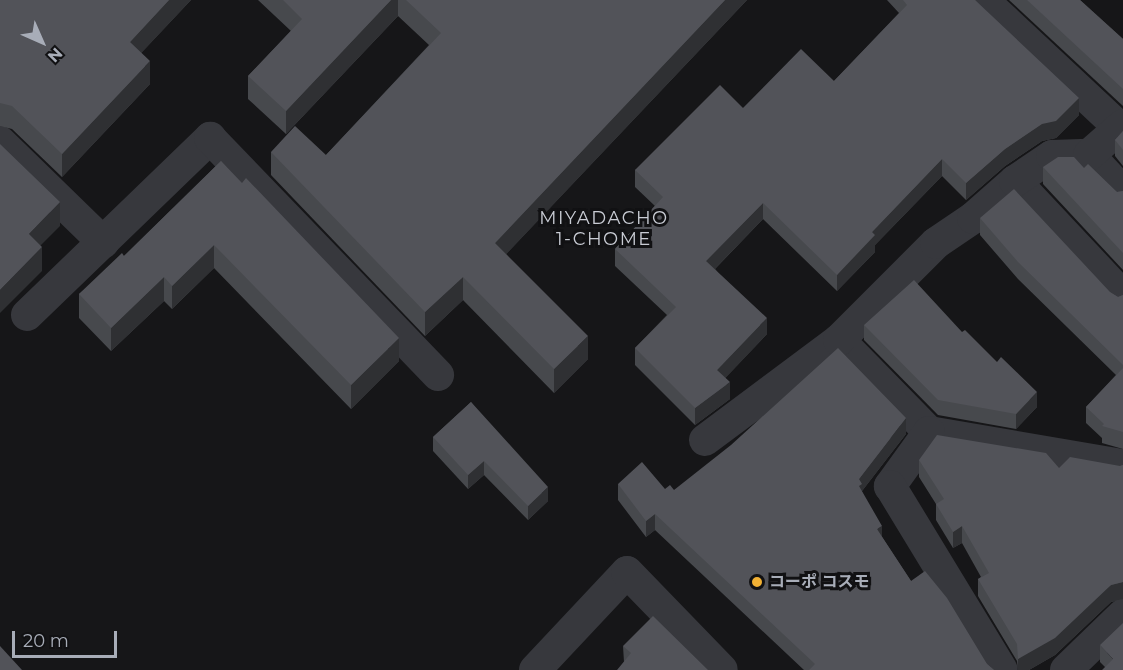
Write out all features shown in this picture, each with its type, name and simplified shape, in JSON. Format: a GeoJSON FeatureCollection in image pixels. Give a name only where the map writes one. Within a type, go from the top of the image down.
{"type":"FeatureCollection","features":[{"type":"Feature","properties":{"kind":"street"},"geometry":{"type":"LineString","coordinates":[[705,440],[839,340],[936,243],[973,218],[1015,181],[1052,156],[1089,155],[1122,127],[983,0]]}},
{"type":"Feature","properties":{"kind":"street"},"geometry":{"type":"LineString","coordinates":[[27,315],[210,138],[438,375]]}},
{"type":"Feature","properties":{"kind":"street"},"geometry":{"type":"LineString","coordinates":[[0,142],[103,242]]}},
{"type":"Feature","properties":{"kind":"street"},"geometry":{"type":"LineString","coordinates":[[1089,155],[1123,192]]}},
{"type":"Feature","properties":{"kind":"street"},"geometry":{"type":"LineString","coordinates":[[1015,181],[1123,296]]}},
{"type":"Feature","properties":{"kind":"street"},"geometry":{"type":"LineString","coordinates":[[839,340],[929,432],[1123,465]]}},
{"type":"Feature","properties":{"kind":"street"},"geometry":{"type":"LineString","coordinates":[[929,432],[890,486],[1002,670]]}},
{"type":"Feature","properties":{"kind":"street"},"geometry":{"type":"LineString","coordinates":[[536,670],[627,572],[722,670]]}},
{"type":"Feature","properties":{"kind":"street"},"geometry":{"type":"LineString","coordinates":[[1066,670],[1123,615]]}},
{"type":"Feature","properties":{"kind":"building"},"geometry":{"type":"Polygon","coordinates":[[[0,0],[169,0],[130,42],[150,61],[62,154],[12,106],[0,103],[0,0]]]}},
{"type":"Feature","properties":{"kind":"building"},"geometry":{"type":"Polygon","coordinates":[[[283,0],[391,0],[286,111],[248,76],[302,19],[283,0]]]}},
{"type":"Feature","properties":{"kind":"building"},"geometry":{"type":"Polygon","coordinates":[[[406,0],[725,0],[495,243],[588,336],[554,369],[463,277],[425,312],[271,152],[295,126],[326,155],[441,33],[406,0]]]}},
{"type":"Feature","properties":{"kind":"building"},"geometry":{"type":"Polygon","coordinates":[[[903,0],[975,0],[1079,98],[1056,121],[1042,124],[1005,149],[966,183],[942,159],[872,232],[875,235],[837,275],[763,203],[706,261],[767,318],[717,370],[730,382],[695,408],[635,348],[676,307],[615,249],[663,197],[635,170],[720,85],[743,108],[801,49],[834,81],[907,5],[903,0]]]}},
{"type":"Feature","properties":{"kind":"building"},"geometry":{"type":"Polygon","coordinates":[[[1027,0],[1080,0],[1123,39],[1123,89],[1027,0]]]}},
{"type":"Feature","properties":{"kind":"building"},"geometry":{"type":"Polygon","coordinates":[[[1123,131],[1123,150],[1115,140],[1123,131]]]}},
{"type":"Feature","properties":{"kind":"building"},"geometry":{"type":"Polygon","coordinates":[[[0,144],[60,202],[29,234],[42,247],[0,290],[0,144]]]}},
{"type":"Feature","properties":{"kind":"building"},"geometry":{"type":"Polygon","coordinates":[[[1058,157],[1074,157],[1084,168],[1088,164],[1117,192],[1123,191],[1123,253],[1043,167],[1058,157]]]}},
{"type":"Feature","properties":{"kind":"building"},"geometry":{"type":"Polygon","coordinates":[[[221,161],[242,183],[246,178],[399,338],[351,385],[214,245],[172,286],[164,277],[111,328],[79,294],[122,253],[124,256],[221,161]]]}},
{"type":"Feature","properties":{"kind":"building"},"geometry":{"type":"Polygon","coordinates":[[[1014,189],[1110,292],[1118,297],[1123,295],[1123,365],[1018,262],[980,218],[1014,189]]]}},
{"type":"Feature","properties":{"kind":"building"},"geometry":{"type":"Polygon","coordinates":[[[914,280],[962,332],[965,330],[997,362],[1001,357],[1037,392],[1016,414],[938,400],[864,325],[914,280]]]}},
{"type":"Feature","properties":{"kind":"building"},"geometry":{"type":"Polygon","coordinates":[[[838,348],[906,418],[859,479],[862,484],[859,486],[882,526],[877,529],[911,581],[925,571],[947,598],[987,664],[994,670],[809,670],[815,664],[655,514],[646,521],[618,484],[642,462],[665,489],[670,485],[674,490],[731,445],[838,348]]]}},
{"type":"Feature","properties":{"kind":"building"},"geometry":{"type":"Polygon","coordinates":[[[1123,368],[1123,432],[1102,426],[1104,424],[1086,407],[1123,368]]]}},
{"type":"Feature","properties":{"kind":"building"},"geometry":{"type":"Polygon","coordinates":[[[471,402],[548,487],[528,506],[484,461],[468,475],[433,437],[471,402]]]}},
{"type":"Feature","properties":{"kind":"building"},"geometry":{"type":"Polygon","coordinates":[[[937,435],[1046,453],[1059,468],[1070,457],[1123,465],[1123,582],[1111,585],[1055,638],[1018,659],[1017,644],[978,579],[989,573],[962,526],[953,532],[936,504],[944,499],[919,460],[937,435]]]}},
{"type":"Feature","properties":{"kind":"building"},"geometry":{"type":"Polygon","coordinates":[[[653,616],[708,670],[617,670],[631,653],[623,646],[653,616]]]}},
{"type":"Feature","properties":{"kind":"building"},"geometry":{"type":"Polygon","coordinates":[[[1123,623],[1123,670],[1102,670],[1113,659],[1100,645],[1123,623]]]}},
{"type":"Feature","properties":{"kind":"building"},"geometry":{"type":"Polygon","coordinates":[[[0,646],[22,670],[0,670],[0,646]]]}},
{"type":"Feature","properties":{"kind":"place","name":"コーポ コスモ"},"geometry":{"type":"Point","coordinates":[757,582]}},
{"type":"Feature","properties":{"kind":"district","name":"MIYADACHO 1-CHOME"},"geometry":{"type":"Point","coordinates":[604,229]}}]}
